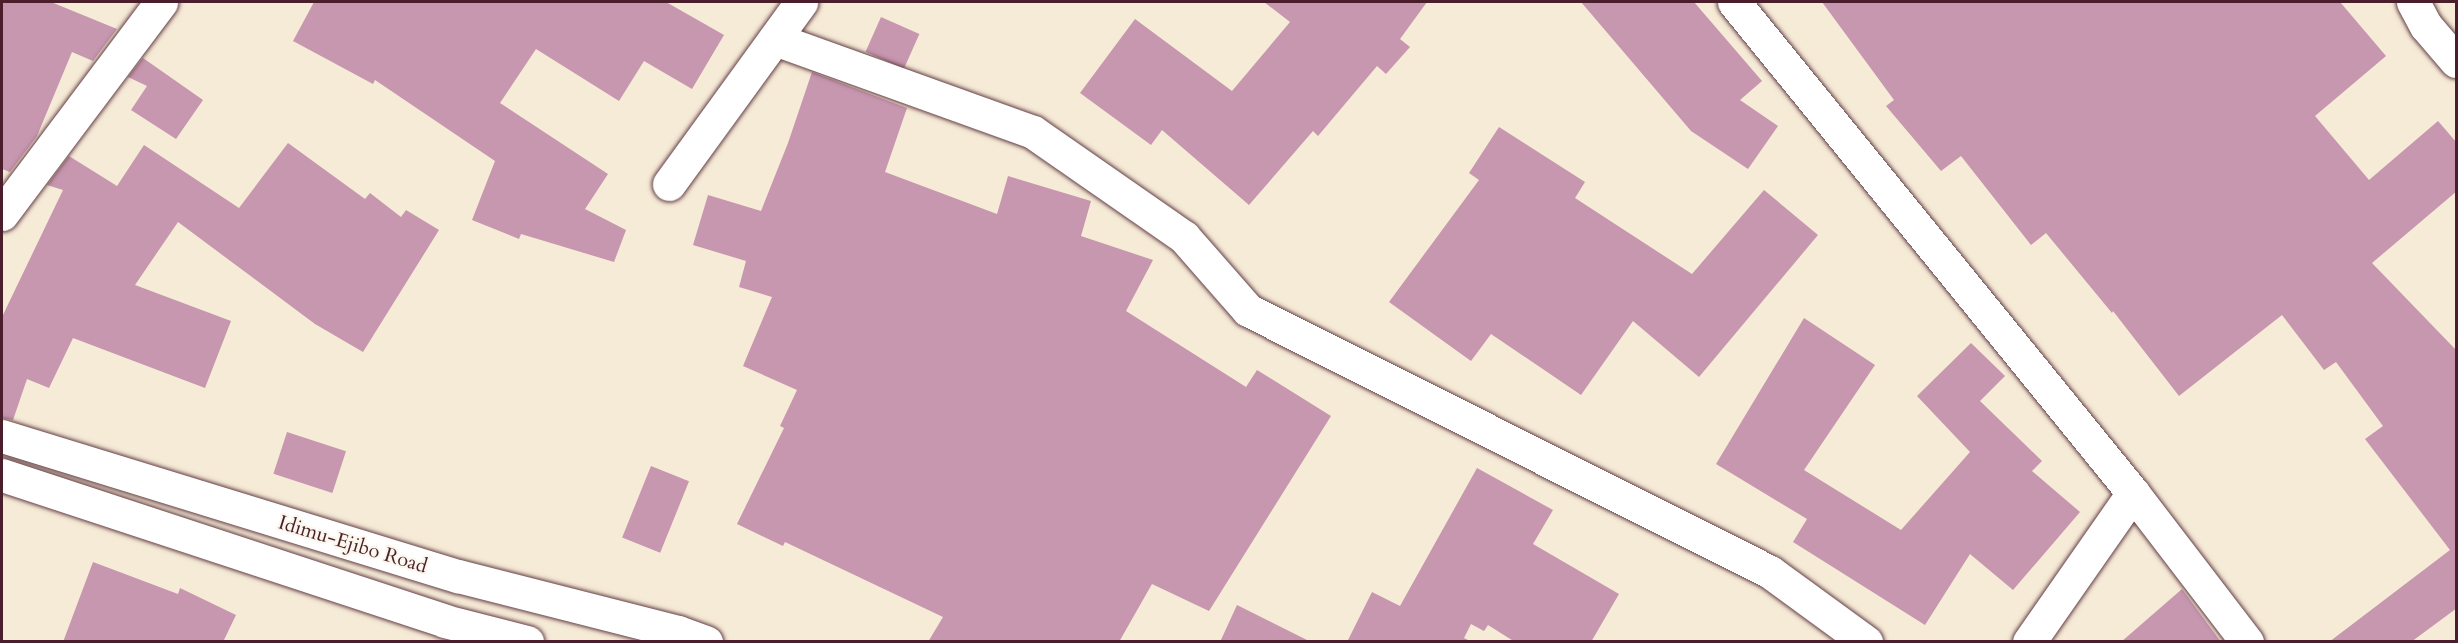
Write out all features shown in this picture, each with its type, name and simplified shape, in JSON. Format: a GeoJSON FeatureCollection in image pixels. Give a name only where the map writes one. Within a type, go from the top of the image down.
{"type":"FeatureCollection","features":[{"type":"Feature","properties":{"kind":"street"},"geometry":{"type":"LineString","coordinates":[[2,214],[161,2]]}},
{"type":"Feature","properties":{"kind":"street"},"geometry":{"type":"LineString","coordinates":[[669,184],[801,2]]}},
{"type":"Feature","properties":{"kind":"street"},"geometry":{"type":"LineString","coordinates":[[1734,2],[2133,493],[2247,642]]}},
{"type":"Feature","properties":{"kind":"street"},"geometry":{"type":"LineString","coordinates":[[2413,2],[2426,26],[2457,61]]}},
{"type":"Feature","properties":{"kind":"street"},"geometry":{"type":"LineString","coordinates":[[775,39],[1033,132],[1184,237],[1248,310],[1770,572],[1866,642]]}},
{"type":"Feature","properties":{"kind":"street","name":"Idimu-Ejibo Road"},"geometry":{"type":"LineString","coordinates":[[2,436],[458,576],[678,632],[706,642]]}},
{"type":"Feature","properties":{"kind":"street"},"geometry":{"type":"LineString","coordinates":[[2,475],[445,621],[527,642]]}},
{"type":"Feature","properties":{"kind":"street"},"geometry":{"type":"LineString","coordinates":[[2029,642],[2133,493]]}},
{"type":"Feature","properties":{"kind":"building"},"geometry":{"type":"Polygon","coordinates":[[[2,2],[51,2],[117,29],[93,61],[72,52],[37,136],[10,172],[2,169],[2,2]]]}},
{"type":"Feature","properties":{"kind":"building"},"geometry":{"type":"Polygon","coordinates":[[[314,2],[666,2],[724,35],[692,89],[644,61],[619,101],[536,49],[500,103],[608,174],[585,209],[626,230],[614,262],[521,234],[519,239],[472,220],[495,161],[375,80],[373,84],[293,41],[314,2]]]}},
{"type":"Feature","properties":{"kind":"building"},"geometry":{"type":"Polygon","coordinates":[[[1264,2],[1427,2],[1400,39],[1410,47],[1386,74],[1377,66],[1318,136],[1313,131],[1249,205],[1162,130],[1151,145],[1080,93],[1135,19],[1232,91],[1290,22],[1264,2]]]}},
{"type":"Feature","properties":{"kind":"building"},"geometry":{"type":"Polygon","coordinates":[[[1581,2],[1694,2],[1762,81],[1740,100],[1778,126],[1748,169],[1691,131],[1581,2]]]}},
{"type":"Feature","properties":{"kind":"building"},"geometry":{"type":"Polygon","coordinates":[[[1822,2],[2340,2],[2386,56],[2315,116],[2369,180],[2438,121],[2457,143],[2457,191],[2372,263],[2457,351],[2457,608],[2411,642],[2329,642],[2450,550],[2365,439],[2383,426],[2336,362],[2324,370],[2282,315],[2179,396],[2113,311],[2112,313],[2046,233],[2031,245],[1961,156],[1941,171],[1886,106],[1894,100],[1822,2]]]}},
{"type":"Feature","properties":{"kind":"building"},"geometry":{"type":"Polygon","coordinates":[[[881,17],[919,34],[904,69],[866,52],[881,17]]]}},
{"type":"Feature","properties":{"kind":"building"},"geometry":{"type":"Polygon","coordinates":[[[143,58],[203,100],[176,139],[131,110],[147,86],[128,77],[143,58]]]}},
{"type":"Feature","properties":{"kind":"building"},"geometry":{"type":"Polygon","coordinates":[[[812,72],[907,108],[885,172],[997,214],[1008,176],[1091,201],[1081,236],[1153,260],[1126,311],[1246,387],[1257,370],[1331,416],[1209,611],[1152,584],[1119,642],[928,642],[943,617],[785,542],[783,546],[737,524],[784,428],[780,426],[797,390],[743,366],[772,297],[739,287],[746,261],[693,245],[708,195],[761,211],[788,143],[812,72]]]}},
{"type":"Feature","properties":{"kind":"building"},"geometry":{"type":"Polygon","coordinates":[[[1499,127],[1585,182],[1575,198],[1692,274],[1764,190],[1818,235],[1699,377],[1633,321],[1581,395],[1491,334],[1471,361],[1389,302],[1479,180],[1469,173],[1499,127]]]}},
{"type":"Feature","properties":{"kind":"building"},"geometry":{"type":"Polygon","coordinates":[[[288,143],[365,199],[370,193],[401,217],[406,210],[439,230],[363,352],[315,324],[178,222],[135,285],[231,321],[205,388],[73,338],[49,388],[27,379],[13,420],[2,418],[2,317],[63,190],[47,185],[69,156],[117,186],[144,145],[239,208],[288,143]]]}},
{"type":"Feature","properties":{"kind":"building"},"geometry":{"type":"Polygon","coordinates":[[[1804,318],[1875,365],[1804,470],[1901,530],[1970,452],[1917,396],[1971,343],[2005,376],[1980,401],[2042,461],[2032,471],[2080,512],[2013,590],[1970,554],[1925,625],[1793,542],[1807,519],[1716,464],[1804,318]]]}},
{"type":"Feature","properties":{"kind":"building"},"geometry":{"type":"Polygon","coordinates":[[[287,432],[346,451],[332,493],[273,474],[287,432]]]}},
{"type":"Feature","properties":{"kind":"building"},"geometry":{"type":"Polygon","coordinates":[[[651,466],[689,481],[660,553],[622,537],[651,466]]]}},
{"type":"Feature","properties":{"kind":"building"},"geometry":{"type":"Polygon","coordinates":[[[1477,468],[1553,510],[1533,544],[1619,594],[1591,642],[1515,642],[1488,625],[1484,631],[1471,624],[1464,638],[1472,642],[1347,642],[1372,592],[1400,606],[1477,468]]]}},
{"type":"Feature","properties":{"kind":"building"},"geometry":{"type":"Polygon","coordinates":[[[93,562],[178,594],[180,588],[236,615],[223,642],[63,642],[93,562]]]}},
{"type":"Feature","properties":{"kind":"building"},"geometry":{"type":"Polygon","coordinates":[[[2182,589],[2221,642],[2121,642],[2182,589]]]}},
{"type":"Feature","properties":{"kind":"building"},"geometry":{"type":"Polygon","coordinates":[[[1237,605],[1311,642],[1220,642],[1237,605]]]}}]}
